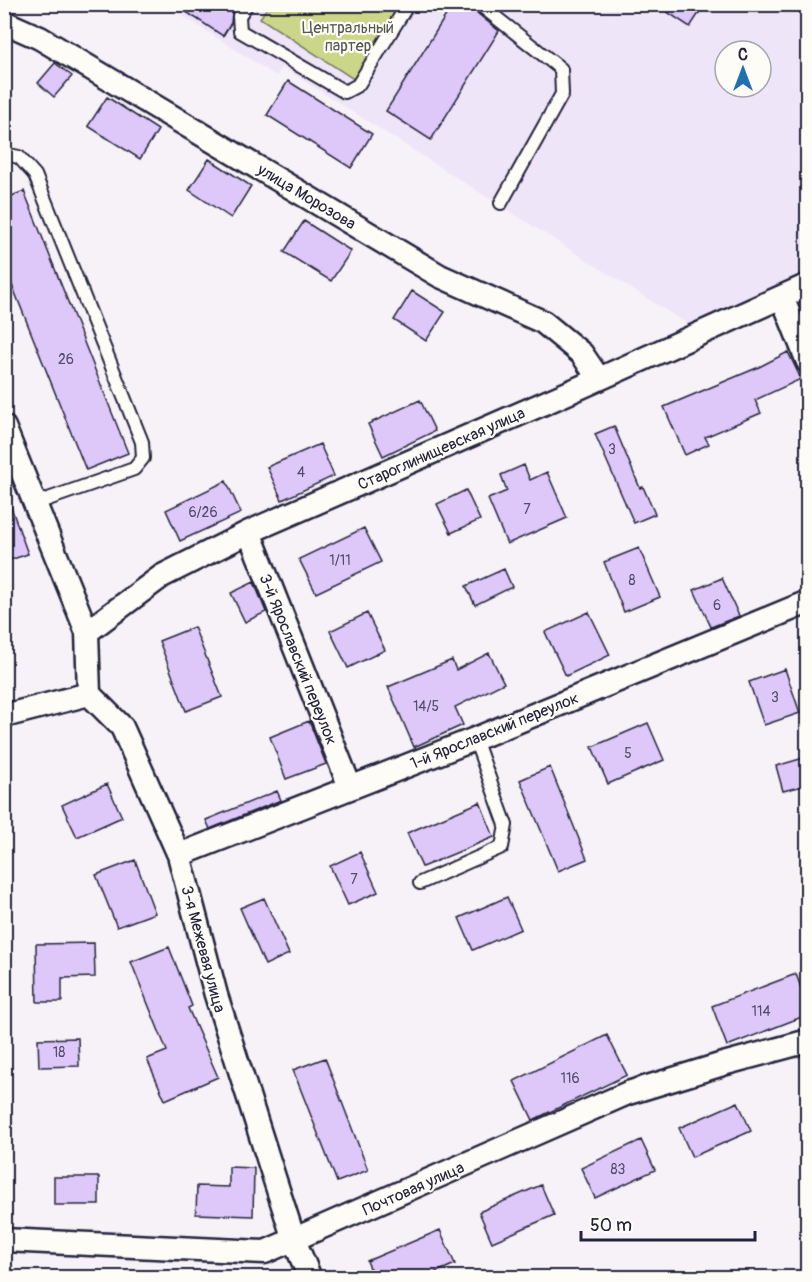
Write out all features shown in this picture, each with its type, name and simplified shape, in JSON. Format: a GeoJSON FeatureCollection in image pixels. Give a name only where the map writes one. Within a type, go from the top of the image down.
{"type":"FeatureCollection","features":[{"type":"Feature","properties":{"kind":"street","name":"улица Морозова"},"geometry":{"type":"LineString","coordinates":[[4,22],[40,38],[440,276],[543,322],[582,354],[599,379]]}},
{"type":"Feature","properties":{"kind":"street","name":"Староглинищевская улица"},"geometry":{"type":"LineString","coordinates":[[87,632],[162,576],[249,532],[807,285]]}},
{"type":"Feature","properties":{"kind":"street"},"geometry":{"type":"LineString","coordinates":[[782,297],[807,362]]}},
{"type":"Feature","properties":{"kind":"street"},"geometry":{"type":"LineString","coordinates":[[4,427],[87,632],[89,694],[4,716]]}},
{"type":"Feature","properties":{"kind":"street","name":"3-й Ярославский переулок"},"geometry":{"type":"LineString","coordinates":[[249,532],[350,787]]}},
{"type":"Feature","properties":{"kind":"street","name":"1-й Ярославский переулок"},"geometry":{"type":"LineString","coordinates":[[178,855],[475,739],[807,602]]}},
{"type":"Feature","properties":{"kind":"street","name":"3-я Межевая улица"},"geometry":{"type":"LineString","coordinates":[[89,694],[122,727],[178,855],[216,995],[294,1240],[310,1278]]}},
{"type":"Feature","properties":{"kind":"street","name":"Почтовая улица"},"geometry":{"type":"LineString","coordinates":[[4,1240],[265,1252],[628,1093],[807,1041]]}},
{"type":"Feature","properties":{"kind":"lane"},"geometry":{"type":"LineString","coordinates":[[246,4],[239,16],[240,31],[345,92],[358,86],[408,4]]}},
{"type":"Feature","properties":{"kind":"lane"},"geometry":{"type":"LineString","coordinates":[[479,4],[561,69],[562,94],[501,203]]}},
{"type":"Feature","properties":{"kind":"lane"},"geometry":{"type":"LineString","coordinates":[[4,154],[19,157],[35,175],[142,442],[143,458],[134,469],[34,504]]}},
{"type":"Feature","properties":{"kind":"lane"},"geometry":{"type":"LineString","coordinates":[[420,883],[502,847],[506,825],[475,739]]}},
{"type":"Feature","properties":{"kind":"shaded area"},"geometry":{"type":"Polygon","coordinates":[[[166,5],[807,5],[807,289],[700,332],[282,67],[276,76],[166,5]]]}},
{"type":"Feature","properties":{"kind":"green space","name":"Центральный партер"},"geometry":{"type":"Polygon","coordinates":[[[269,5],[404,5],[358,82],[260,18],[269,5]]]}},
{"type":"Feature","properties":{"kind":"building"},"geometry":{"type":"Polygon","coordinates":[[[174,4],[237,4],[232,12],[231,23],[223,36],[174,4]]]}},
{"type":"Feature","properties":{"kind":"building"},"geometry":{"type":"Polygon","coordinates":[[[453,4],[466,4],[499,31],[431,140],[386,111],[453,4]]]}},
{"type":"Feature","properties":{"kind":"building"},"geometry":{"type":"Polygon","coordinates":[[[655,4],[705,4],[690,27],[655,4]]]}},
{"type":"Feature","properties":{"kind":"building"},"geometry":{"type":"Polygon","coordinates":[[[55,63],[72,76],[54,97],[38,83],[55,63]]]}},
{"type":"Feature","properties":{"kind":"building"},"geometry":{"type":"Polygon","coordinates":[[[288,81],[372,134],[351,168],[267,115],[288,81]]]}},
{"type":"Feature","properties":{"kind":"building"},"geometry":{"type":"Polygon","coordinates":[[[107,97],[158,130],[140,159],[88,126],[107,97]]]}},
{"type":"Feature","properties":{"kind":"building"},"geometry":{"type":"Polygon","coordinates":[[[209,159],[251,186],[231,218],[189,190],[209,159]]]}},
{"type":"Feature","properties":{"kind":"building"},"geometry":{"type":"Polygon","coordinates":[[[24,191],[128,453],[86,470],[4,265],[4,199],[24,191]]]}},
{"type":"Feature","properties":{"kind":"building"},"geometry":{"type":"Polygon","coordinates":[[[304,221],[351,251],[331,281],[284,252],[304,221]]]}},
{"type":"Feature","properties":{"kind":"building"},"geometry":{"type":"Polygon","coordinates":[[[412,291],[445,312],[426,341],[394,320],[412,291]]]}},
{"type":"Feature","properties":{"kind":"building"},"geometry":{"type":"Polygon","coordinates":[[[788,352],[801,379],[755,400],[761,413],[705,437],[709,444],[685,455],[664,407],[759,367],[788,352]]]}},
{"type":"Feature","properties":{"kind":"building"},"geometry":{"type":"Polygon","coordinates":[[[420,400],[435,431],[383,456],[368,424],[420,400]]]}},
{"type":"Feature","properties":{"kind":"building"},"geometry":{"type":"Polygon","coordinates":[[[614,426],[640,488],[643,487],[655,514],[634,523],[595,434],[614,426]]]}},
{"type":"Feature","properties":{"kind":"building"},"geometry":{"type":"Polygon","coordinates":[[[320,444],[334,476],[282,500],[267,467],[320,444]]]}},
{"type":"Feature","properties":{"kind":"building"},"geometry":{"type":"Polygon","coordinates":[[[524,465],[530,480],[547,472],[567,518],[507,544],[488,499],[507,491],[501,475],[524,465]]]}},
{"type":"Feature","properties":{"kind":"building"},"geometry":{"type":"Polygon","coordinates":[[[226,481],[241,513],[180,541],[166,510],[226,481]]]}},
{"type":"Feature","properties":{"kind":"building"},"geometry":{"type":"Polygon","coordinates":[[[466,490],[480,520],[451,533],[437,504],[466,490]]]}},
{"type":"Feature","properties":{"kind":"building"},"geometry":{"type":"Polygon","coordinates":[[[4,496],[7,496],[28,554],[4,562],[4,496]]]}},
{"type":"Feature","properties":{"kind":"building"},"geometry":{"type":"Polygon","coordinates":[[[364,528],[381,562],[316,593],[299,559],[364,528]]]}},
{"type":"Feature","properties":{"kind":"building"},"geometry":{"type":"Polygon","coordinates":[[[639,548],[660,597],[624,612],[604,562],[639,548]]]}},
{"type":"Feature","properties":{"kind":"building"},"geometry":{"type":"Polygon","coordinates":[[[504,569],[512,587],[475,605],[466,586],[504,569]]]}},
{"type":"Feature","properties":{"kind":"building"},"geometry":{"type":"Polygon","coordinates":[[[722,578],[739,616],[711,627],[694,590],[722,578]]]}},
{"type":"Feature","properties":{"kind":"building"},"geometry":{"type":"Polygon","coordinates":[[[254,582],[266,612],[245,622],[231,593],[254,582]]]}},
{"type":"Feature","properties":{"kind":"building"},"geometry":{"type":"Polygon","coordinates":[[[589,612],[610,655],[566,676],[545,632],[589,612]]]}},
{"type":"Feature","properties":{"kind":"building"},"geometry":{"type":"Polygon","coordinates":[[[367,613],[385,650],[348,668],[330,631],[367,613]]]}},
{"type":"Feature","properties":{"kind":"building"},"geometry":{"type":"Polygon","coordinates":[[[194,627],[222,697],[186,711],[159,641],[194,627]]]}},
{"type":"Feature","properties":{"kind":"building"},"geometry":{"type":"Polygon","coordinates":[[[489,653],[504,683],[455,707],[463,725],[414,747],[388,687],[452,660],[456,670],[489,653]]]}},
{"type":"Feature","properties":{"kind":"building"},"geometry":{"type":"Polygon","coordinates":[[[785,669],[800,713],[764,725],[749,682],[785,669]]]}},
{"type":"Feature","properties":{"kind":"building"},"geometry":{"type":"Polygon","coordinates":[[[309,721],[326,764],[286,779],[270,737],[309,721]]]}},
{"type":"Feature","properties":{"kind":"building"},"geometry":{"type":"Polygon","coordinates":[[[648,723],[664,760],[608,784],[592,747],[648,723]]]}},
{"type":"Feature","properties":{"kind":"building"},"geometry":{"type":"Polygon","coordinates":[[[807,757],[807,785],[783,791],[776,766],[807,757]]]}},
{"type":"Feature","properties":{"kind":"building"},"geometry":{"type":"Polygon","coordinates":[[[550,767],[587,859],[558,871],[520,780],[550,767]]]}},
{"type":"Feature","properties":{"kind":"building"},"geometry":{"type":"Polygon","coordinates":[[[107,784],[122,817],[77,837],[62,805],[107,784]]]}},
{"type":"Feature","properties":{"kind":"building"},"geometry":{"type":"Polygon","coordinates":[[[277,791],[281,800],[210,829],[206,820],[277,791]]]}},
{"type":"Feature","properties":{"kind":"building"},"geometry":{"type":"Polygon","coordinates":[[[480,802],[494,837],[422,867],[407,833],[480,802]]]}},
{"type":"Feature","properties":{"kind":"building"},"geometry":{"type":"Polygon","coordinates":[[[360,852],[378,892],[348,905],[330,866],[360,852]]]}},
{"type":"Feature","properties":{"kind":"building"},"geometry":{"type":"Polygon","coordinates":[[[135,860],[155,913],[117,927],[96,875],[135,860]]]}},
{"type":"Feature","properties":{"kind":"building"},"geometry":{"type":"Polygon","coordinates":[[[507,897],[521,929],[473,950],[459,918],[507,897]]]}},
{"type":"Feature","properties":{"kind":"building"},"geometry":{"type":"Polygon","coordinates":[[[264,898],[289,954],[265,965],[240,908],[264,898]]]}},
{"type":"Feature","properties":{"kind":"building"},"geometry":{"type":"Polygon","coordinates":[[[94,943],[95,977],[62,978],[62,1002],[37,1002],[36,944],[94,943]]]}},
{"type":"Feature","properties":{"kind":"building"},"geometry":{"type":"Polygon","coordinates":[[[169,947],[192,1006],[188,1008],[218,1077],[165,1100],[147,1059],[167,1051],[131,962],[169,947]]]}},
{"type":"Feature","properties":{"kind":"building"},"geometry":{"type":"Polygon","coordinates":[[[796,974],[807,1004],[807,1015],[727,1046],[712,1006],[796,974]]]}},
{"type":"Feature","properties":{"kind":"building"},"geometry":{"type":"Polygon","coordinates":[[[607,1035],[627,1075],[533,1120],[514,1081],[607,1035]]]}},
{"type":"Feature","properties":{"kind":"building"},"geometry":{"type":"Polygon","coordinates":[[[78,1038],[79,1066],[39,1067],[38,1039],[78,1038]]]}},
{"type":"Feature","properties":{"kind":"building"},"geometry":{"type":"Polygon","coordinates":[[[325,1058],[368,1170],[337,1182],[293,1070],[325,1058]]]}},
{"type":"Feature","properties":{"kind":"building"},"geometry":{"type":"Polygon","coordinates":[[[738,1102],[751,1131],[692,1157],[679,1128],[738,1102]]]}},
{"type":"Feature","properties":{"kind":"building"},"geometry":{"type":"Polygon","coordinates":[[[641,1140],[655,1170],[595,1198],[581,1168],[641,1140]]]}},
{"type":"Feature","properties":{"kind":"building"},"geometry":{"type":"Polygon","coordinates":[[[229,1167],[254,1168],[253,1216],[196,1214],[197,1186],[229,1187],[229,1167]]]}},
{"type":"Feature","properties":{"kind":"building"},"geometry":{"type":"Polygon","coordinates":[[[54,1177],[99,1177],[99,1205],[54,1205],[54,1177]]]}},
{"type":"Feature","properties":{"kind":"building"},"geometry":{"type":"Polygon","coordinates":[[[541,1185],[554,1215],[492,1242],[479,1212],[541,1185]]]}},
{"type":"Feature","properties":{"kind":"building"},"geometry":{"type":"Polygon","coordinates":[[[440,1230],[455,1264],[423,1278],[374,1278],[367,1261],[440,1230]]]}}]}
